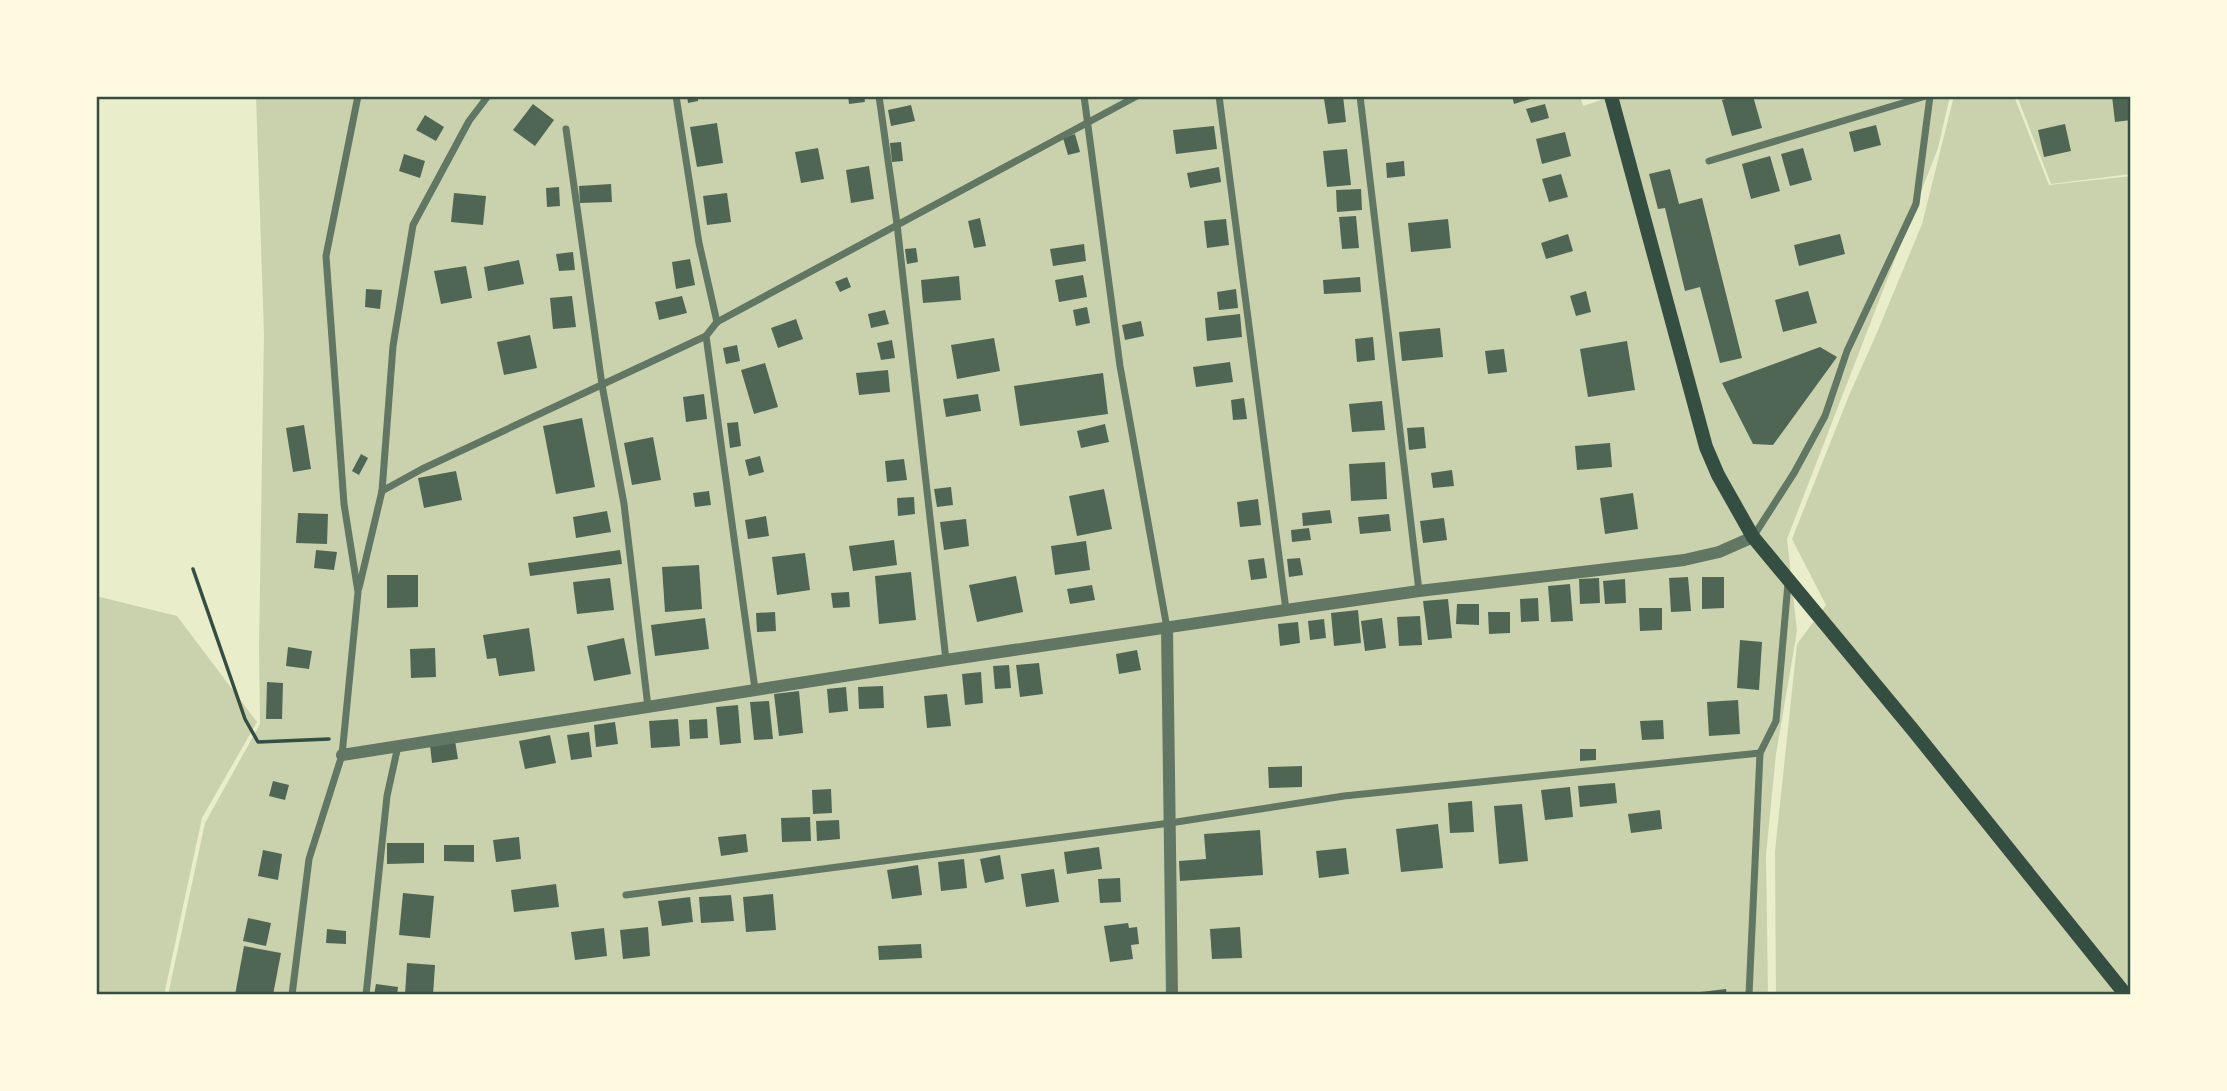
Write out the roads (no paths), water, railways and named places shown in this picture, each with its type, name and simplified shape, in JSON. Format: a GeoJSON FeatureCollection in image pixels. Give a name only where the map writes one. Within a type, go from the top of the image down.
{"type":"FeatureCollection","features":[{"type":"Feature","properties":{"kind":"main road"},"geometry":{"type":"LineString","coordinates":[[1611,96],[1706,447],[1718,475],[1753,537],[2126,995]]}},
{"type":"Feature","properties":{"kind":"street"},"geometry":{"type":"LineString","coordinates":[[358,96],[326,256],[344,505],[358,592]]}},
{"type":"Feature","properties":{"kind":"street"},"geometry":{"type":"LineString","coordinates":[[292,995],[309,859],[342,755],[358,592],[382,491],[393,346],[413,225],[469,121],[488,96]]}},
{"type":"Feature","properties":{"kind":"street"},"geometry":{"type":"LineString","coordinates":[[676,96],[699,243],[716,322]]}},
{"type":"Feature","properties":{"kind":"street"},"geometry":{"type":"LineString","coordinates":[[879,96],[897,224],[946,660]]}},
{"type":"Feature","properties":{"kind":"street"},"geometry":{"type":"LineString","coordinates":[[1083,96],[1120,366],[1167,628],[1172,995]]}},
{"type":"Feature","properties":{"kind":"street"},"geometry":{"type":"LineString","coordinates":[[382,491],[434,463],[706,336],[716,322],[1138,96]]}},
{"type":"Feature","properties":{"kind":"street"},"geometry":{"type":"LineString","coordinates":[[1219,96],[1286,610]]}},
{"type":"Feature","properties":{"kind":"street"},"geometry":{"type":"LineString","coordinates":[[1360,96],[1419,591]]}},
{"type":"Feature","properties":{"kind":"street"},"geometry":{"type":"LineString","coordinates":[[342,755],[946,660],[1419,591],[1684,561],[1719,552],[1753,537],[1794,473],[1825,416],[1847,351],[1916,204],[1928,96],[1709,161]]}},
{"type":"Feature","properties":{"kind":"street"},"geometry":{"type":"LineString","coordinates":[[566,129],[602,385],[624,504],[649,707]]}},
{"type":"Feature","properties":{"kind":"street"},"geometry":{"type":"LineString","coordinates":[[706,336],[755,690]]}},
{"type":"Feature","properties":{"kind":"street"},"geometry":{"type":"LineString","coordinates":[[1749,995],[1760,753],[1776,721],[1788,579]]}},
{"type":"Feature","properties":{"kind":"street"},"geometry":{"type":"LineString","coordinates":[[366,995],[387,796],[399,745]]}},
{"type":"Feature","properties":{"kind":"street"},"geometry":{"type":"LineString","coordinates":[[626,895],[1170,823],[1344,796],[1760,753]]}}]}
